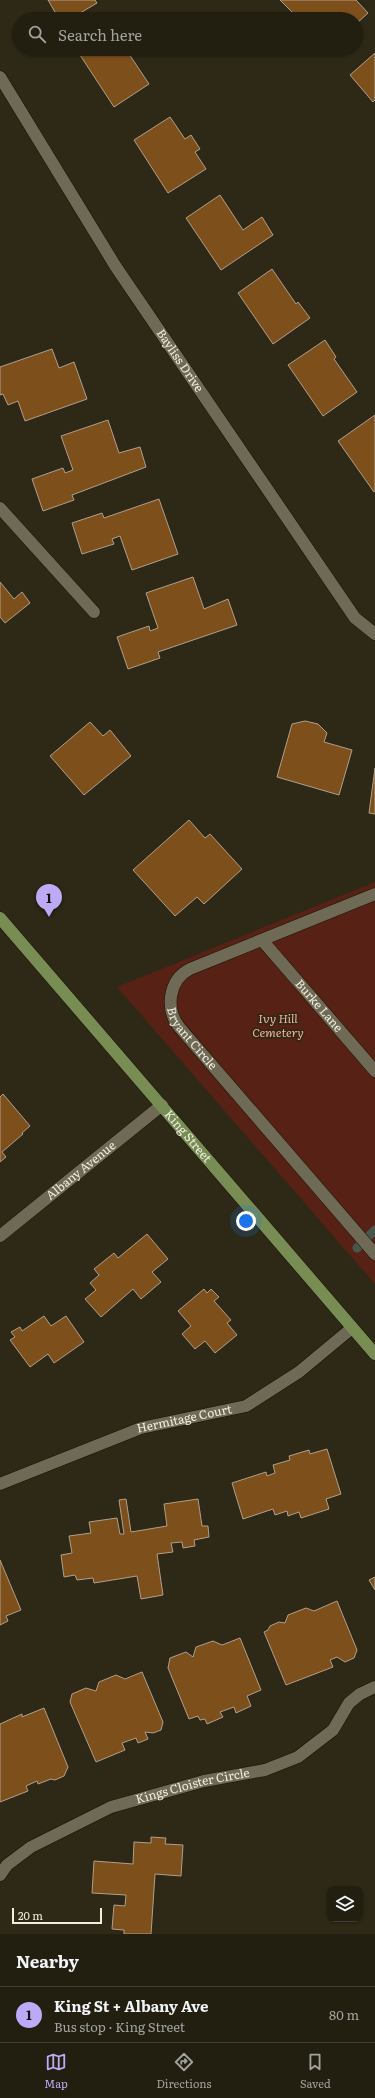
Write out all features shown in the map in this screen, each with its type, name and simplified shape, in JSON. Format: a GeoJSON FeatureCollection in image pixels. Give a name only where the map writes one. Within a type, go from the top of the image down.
{"type":"FeatureCollection","features":[{"type":"Feature","properties":{"kind":"main road","name":"King Street"},"geometry":{"type":"LineString","coordinates":[[0,918],[375,1354]]}},
{"type":"Feature","properties":{"kind":"street","name":"Bayliss Drive"},"geometry":{"type":"LineString","coordinates":[[0,77],[116,267],[355,618],[375,634]]}},
{"type":"Feature","properties":{"kind":"street"},"geometry":{"type":"LineString","coordinates":[[0,508],[94,612]]}},
{"type":"Feature","properties":{"kind":"street","name":"Bryant Circle"},"geometry":{"type":"LineString","coordinates":[[375,894],[182,974],[172,988],[173,1016],[180,1028],[375,1254]]}},
{"type":"Feature","properties":{"kind":"street","name":"Burke Lane"},"geometry":{"type":"LineString","coordinates":[[262,940],[375,1071]]}},
{"type":"Feature","properties":{"kind":"street","name":"Albany Avenue"},"geometry":{"type":"LineString","coordinates":[[0,1236],[162,1105]]}},
{"type":"Feature","properties":{"kind":"street","name":"Hermitage Court"},"geometry":{"type":"LineString","coordinates":[[0,1484],[141,1428],[246,1406],[299,1372],[352,1328]]}},
{"type":"Feature","properties":{"kind":"street","name":"Kings Cloister Circle"},"geometry":{"type":"LineString","coordinates":[[0,1874],[7,1865],[31,1847],[111,1807],[204,1781],[265,1770],[298,1756],[333,1730],[349,1703],[360,1694],[375,1687]]}},
{"type":"Feature","properties":{"kind":"green space","name":"Ivy Hill Cemetery"},"geometry":{"type":"Polygon","coordinates":[[[375,882],[375,1284],[117,987],[375,882]]]}},
{"type":"Feature","properties":{"kind":"building"},"geometry":{"type":"Polygon","coordinates":[[[48,0],[95,0],[97,3],[82,12],[55,12],[48,0]]]}},
{"type":"Feature","properties":{"kind":"building"},"geometry":{"type":"Polygon","coordinates":[[[280,0],[356,0],[368,13],[363,18],[363,12],[292,12],[280,0]]]}},
{"type":"Feature","properties":{"kind":"building"},"geometry":{"type":"Polygon","coordinates":[[[375,53],[375,100],[373,102],[350,75],[375,53]]]}},
{"type":"Feature","properties":{"kind":"building"},"geometry":{"type":"Polygon","coordinates":[[[81,56],[130,56],[149,84],[114,107],[81,56]]]}},
{"type":"Feature","properties":{"kind":"building"},"geometry":{"type":"Polygon","coordinates":[[[170,117],[185,139],[191,135],[200,149],[195,152],[206,169],[168,193],[134,140],[170,117]]]}},
{"type":"Feature","properties":{"kind":"building"},"geometry":{"type":"Polygon","coordinates":[[[220,195],[243,230],[262,217],[273,235],[221,270],[186,218],[220,195]]]}},
{"type":"Feature","properties":{"kind":"building"},"geometry":{"type":"Polygon","coordinates":[[[272,269],[296,304],[298,302],[310,318],[273,344],[238,293],[272,269]]]}},
{"type":"Feature","properties":{"kind":"building"},"geometry":{"type":"Polygon","coordinates":[[[325,340],[336,357],[334,359],[357,392],[323,416],[288,365],[325,340]]]}},
{"type":"Feature","properties":{"kind":"building"},"geometry":{"type":"Polygon","coordinates":[[[52,349],[59,368],[74,362],[87,399],[25,421],[18,401],[8,405],[3,394],[0,395],[0,367],[52,349]]]}},
{"type":"Feature","properties":{"kind":"building"},"geometry":{"type":"Polygon","coordinates":[[[375,415],[375,491],[374,492],[338,441],[375,415]]]}},
{"type":"Feature","properties":{"kind":"building"},"geometry":{"type":"Polygon","coordinates":[[[108,420],[119,453],[140,447],[146,467],[72,495],[74,500],[43,511],[32,479],[63,468],[65,473],[73,470],[61,436],[108,420]]]}},
{"type":"Feature","properties":{"kind":"building"},"geometry":{"type":"Polygon","coordinates":[[[159,499],[178,554],[132,570],[120,536],[112,539],[114,544],[82,554],[72,523],[102,513],[104,518],[159,499]]]}},
{"type":"Feature","properties":{"kind":"building"},"geometry":{"type":"Polygon","coordinates":[[[193,577],[204,609],[228,599],[237,625],[158,652],[160,658],[128,669],[117,637],[149,626],[150,631],[158,628],[146,593],[193,577]]]}},
{"type":"Feature","properties":{"kind":"building"},"geometry":{"type":"Polygon","coordinates":[[[0,582],[14,599],[22,592],[30,603],[5,623],[0,617],[0,582]]]}},
{"type":"Feature","properties":{"kind":"building"},"geometry":{"type":"Polygon","coordinates":[[[305,721],[318,724],[327,733],[324,742],[352,750],[339,795],[277,777],[292,724],[305,721]]]}},
{"type":"Feature","properties":{"kind":"building"},"geometry":{"type":"Polygon","coordinates":[[[90,722],[103,736],[110,730],[131,756],[84,795],[50,756],[90,722]]]}},
{"type":"Feature","properties":{"kind":"building"},"geometry":{"type":"Polygon","coordinates":[[[375,768],[375,814],[369,813],[375,768]]]}},
{"type":"Feature","properties":{"kind":"building"},"geometry":{"type":"Polygon","coordinates":[[[189,820],[205,838],[210,834],[242,869],[204,904],[197,897],[175,916],[133,870],[189,820]]]}},
{"type":"Feature","properties":{"kind":"building"},"geometry":{"type":"Polygon","coordinates":[[[3,1094],[30,1126],[2,1152],[6,1157],[0,1162],[0,1097],[3,1094]]]}},
{"type":"Feature","properties":{"kind":"building"},"geometry":{"type":"Polygon","coordinates":[[[147,1234],[168,1259],[152,1272],[161,1282],[141,1299],[133,1289],[101,1317],[85,1299],[96,1290],[90,1283],[99,1275],[94,1269],[114,1253],[118,1258],[147,1234]]]}},
{"type":"Feature","properties":{"kind":"building"},"geometry":{"type":"Polygon","coordinates":[[[204,1289],[207,1293],[211,1289],[219,1297],[214,1301],[231,1320],[227,1323],[237,1335],[215,1353],[205,1341],[195,1349],[182,1334],[191,1326],[178,1311],[204,1289]]]}},
{"type":"Feature","properties":{"kind":"building"},"geometry":{"type":"Polygon","coordinates":[[[44,1316],[51,1326],[66,1316],[84,1342],[54,1363],[48,1354],[30,1367],[10,1340],[15,1337],[11,1332],[20,1327],[22,1331],[44,1316]]]}},
{"type":"Feature","properties":{"kind":"building"},"geometry":{"type":"Polygon","coordinates":[[[327,1449],[341,1494],[326,1499],[329,1509],[301,1518],[299,1512],[288,1516],[287,1511],[275,1515],[273,1509],[243,1519],[232,1483],[266,1472],[267,1476],[275,1473],[273,1465],[290,1460],[289,1456],[309,1450],[310,1454],[327,1449]]]}},
{"type":"Feature","properties":{"kind":"building"},"geometry":{"type":"Polygon","coordinates":[[[126,1499],[131,1532],[167,1526],[164,1504],[198,1499],[202,1526],[208,1526],[209,1537],[194,1540],[195,1546],[183,1548],[182,1542],[171,1543],[173,1552],[157,1554],[163,1595],[141,1599],[137,1576],[94,1583],[93,1578],[77,1580],[75,1575],[64,1577],[61,1555],[72,1553],[69,1536],[91,1533],[89,1522],[117,1518],[120,1534],[124,1534],[119,1500],[126,1499]]]}},
{"type":"Feature","properties":{"kind":"building"},"geometry":{"type":"Polygon","coordinates":[[[0,1560],[21,1610],[6,1616],[8,1621],[0,1625],[0,1560]]]}},
{"type":"Feature","properties":{"kind":"building"},"geometry":{"type":"Polygon","coordinates":[[[375,1577],[375,1590],[369,1580],[375,1577]]]}},
{"type":"Feature","properties":{"kind":"building"},"geometry":{"type":"Polygon","coordinates":[[[337,1601],[357,1650],[354,1658],[345,1662],[337,1657],[330,1660],[333,1667],[286,1685],[264,1632],[268,1630],[270,1626],[279,1622],[285,1623],[288,1615],[306,1608],[314,1611],[337,1601]]]}},
{"type":"Feature","properties":{"kind":"building"},"geometry":{"type":"Polygon","coordinates":[[[240,1638],[261,1690],[247,1696],[251,1706],[236,1713],[234,1707],[220,1712],[223,1717],[207,1724],[205,1719],[200,1720],[198,1716],[189,1719],[168,1668],[170,1658],[186,1652],[193,1657],[196,1647],[213,1641],[222,1645],[240,1638]]]}},
{"type":"Feature","properties":{"kind":"building"},"geometry":{"type":"Polygon","coordinates":[[[142,1672],[163,1722],[161,1730],[153,1733],[145,1732],[148,1739],[138,1743],[136,1738],[122,1743],[125,1750],[96,1762],[70,1702],[72,1694],[86,1688],[96,1691],[99,1682],[116,1675],[125,1679],[142,1672]]]}},
{"type":"Feature","properties":{"kind":"building"},"geometry":{"type":"Polygon","coordinates":[[[44,1708],[68,1767],[64,1776],[38,1784],[37,1781],[26,1786],[28,1791],[0,1802],[0,1724],[22,1714],[22,1717],[44,1708]]]}},
{"type":"Feature","properties":{"kind":"building"},"geometry":{"type":"Polygon","coordinates":[[[151,1837],[166,1838],[165,1844],[183,1845],[181,1876],[155,1874],[151,1934],[124,1934],[124,1930],[112,1929],[114,1905],[125,1906],[126,1895],[92,1893],[94,1861],[133,1864],[134,1842],[151,1843],[151,1837]]]}},
{"type":"Feature","properties":{"kind":"waterway"},"geometry":{"type":"LineString","coordinates":[[357,1248],[375,1230]]}},
{"type":"Feature","properties":{"kind":"place","name":"King St + Albany Ave"},"geometry":{"type":"Point","coordinates":[49,917]}}]}
